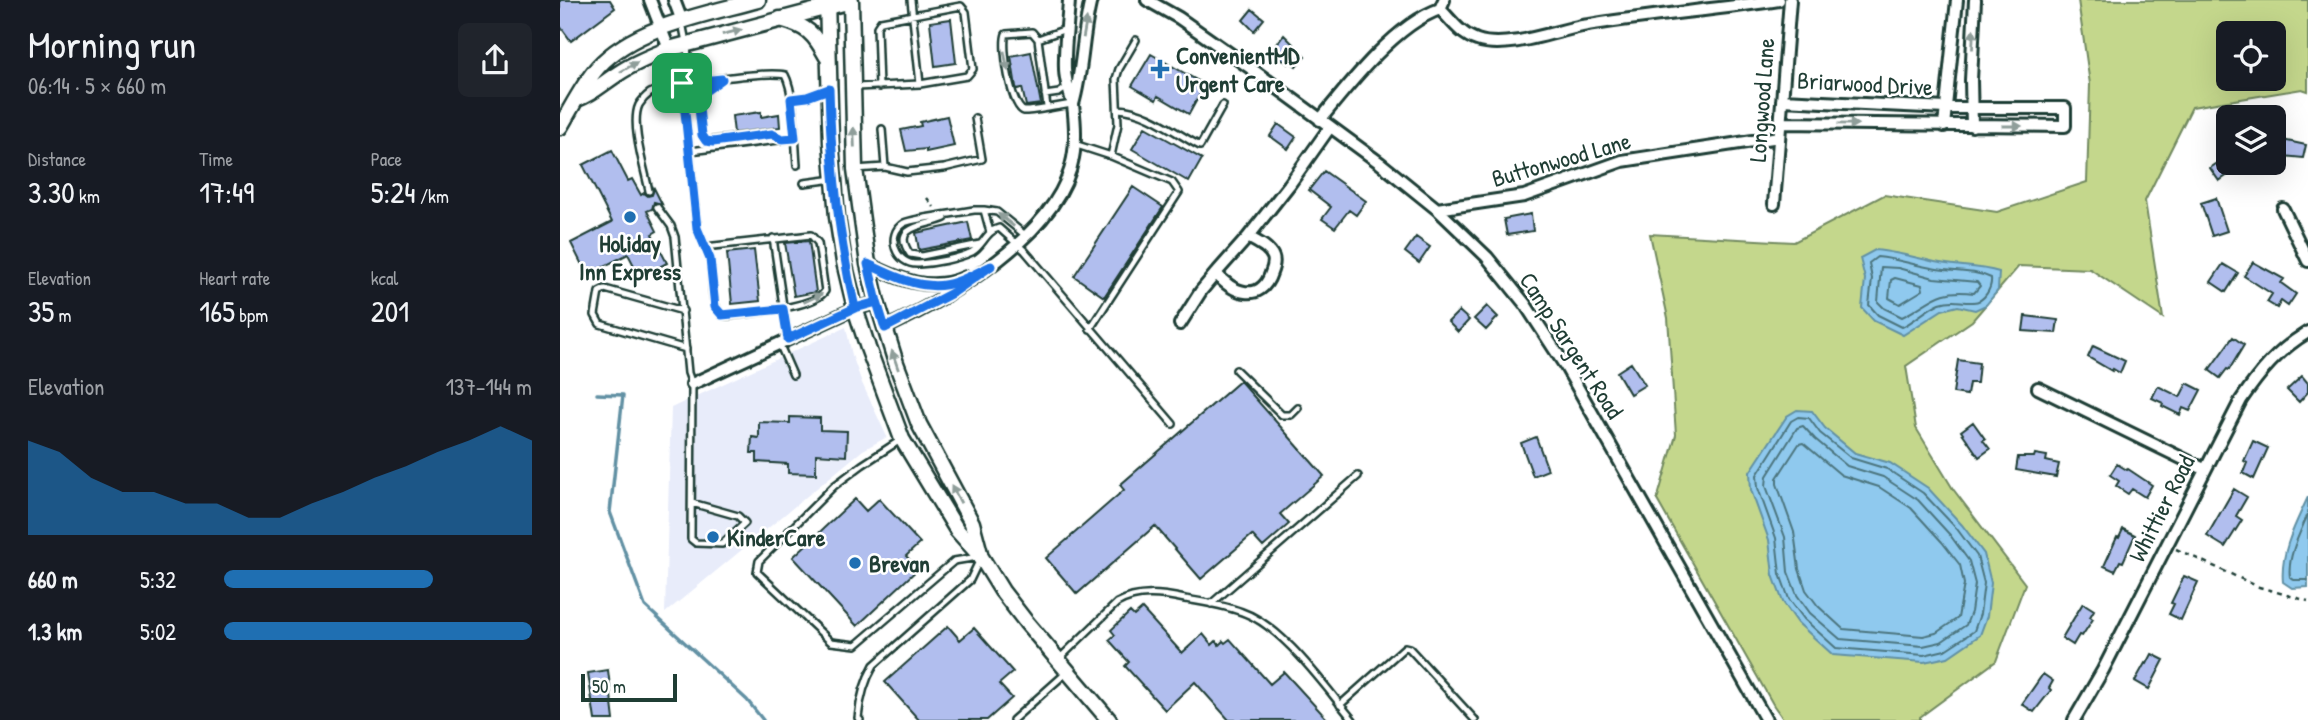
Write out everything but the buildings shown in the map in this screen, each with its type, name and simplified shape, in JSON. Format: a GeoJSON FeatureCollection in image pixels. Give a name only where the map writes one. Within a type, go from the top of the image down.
{"type":"FeatureCollection","features":[{"type":"Feature","properties":{"kind":"main road"},"geometry":{"type":"LineString","coordinates":[[560,127],[599,66],[620,49],[661,28],[758,0]]}},
{"type":"Feature","properties":{"kind":"main road"},"geometry":{"type":"LineString","coordinates":[[577,99],[594,93],[621,71],[669,49],[827,3],[854,0],[855,169],[868,264],[885,328],[919,424],[972,523],[981,557]]}},
{"type":"Feature","properties":{"kind":"main road"},"geometry":{"type":"LineString","coordinates":[[827,3],[834,179],[844,262],[855,308],[878,378],[902,439],[957,530],[981,557],[1002,591],[1103,718]]}},
{"type":"Feature","properties":{"kind":"main road"},"geometry":{"type":"LineString","coordinates":[[779,19],[795,23],[812,33],[828,59]]}},
{"type":"Feature","properties":{"kind":"street"},"geometry":{"type":"LineString","coordinates":[[650,0],[669,49]]}},
{"type":"Feature","properties":{"kind":"street"},"geometry":{"type":"LineString","coordinates":[[674,0],[682,21]]}},
{"type":"Feature","properties":{"kind":"street"},"geometry":{"type":"LineString","coordinates":[[1069,0],[1065,68],[1066,88],[1073,104]]}},
{"type":"Feature","properties":{"kind":"street"},"geometry":{"type":"LineString","coordinates":[[885,328],[954,292],[991,266],[1025,235],[1059,194],[1071,168],[1074,144],[1073,104],[1091,0]]}},
{"type":"Feature","properties":{"kind":"street","name":"Camp Sargent Road"},"geometry":{"type":"LineString","coordinates":[[1147,0],[1179,18],[1381,163],[1437,209],[1487,257],[1542,329],[1766,720]]}},
{"type":"Feature","properties":{"kind":"street"},"geometry":{"type":"LineString","coordinates":[[1320,120],[1378,53],[1426,14],[1442,5],[1463,32],[1476,40],[1491,43],[1594,25],[1779,0]]}},
{"type":"Feature","properties":{"kind":"street","name":"Longwood Lane"},"geometry":{"type":"LineString","coordinates":[[1774,204],[1790,0]]}},
{"type":"Feature","properties":{"kind":"street","name":"Briarwood Drive"},"geometry":{"type":"LineString","coordinates":[[1944,126],[1957,0]]}},
{"type":"Feature","properties":{"kind":"street"},"geometry":{"type":"LineString","coordinates":[[1972,126],[1975,0]]}},
{"type":"Feature","properties":{"kind":"street","name":"Briarwood Drive"},"geometry":{"type":"LineString","coordinates":[[1780,123],[2064,126],[2065,108],[1946,108],[1782,100]]}},
{"type":"Feature","properties":{"kind":"street"},"geometry":{"type":"LineString","coordinates":[[1180,324],[1201,291],[1289,185],[1330,127]]}},
{"type":"Feature","properties":{"kind":"street","name":"Buttonwood Lane"},"geometry":{"type":"LineString","coordinates":[[1437,209],[1524,196],[1622,161],[1779,137]]}},
{"type":"Feature","properties":{"kind":"street"},"geometry":{"type":"LineString","coordinates":[[2283,209],[2308,261]]}},
{"type":"Feature","properties":{"kind":"street"},"geometry":{"type":"LineString","coordinates":[[1216,273],[1224,284],[1234,291],[1252,292],[1264,285],[1272,272],[1273,256],[1264,246],[1248,237]]}},
{"type":"Feature","properties":{"kind":"street"},"geometry":{"type":"LineString","coordinates":[[868,264],[901,280],[929,286],[954,283],[991,266]]}},
{"type":"Feature","properties":{"kind":"street"},"geometry":{"type":"LineString","coordinates":[[692,384],[855,308],[877,302]]}},
{"type":"Feature","properties":{"kind":"street","name":"Whittier Road"},"geometry":{"type":"LineString","coordinates":[[2074,720],[2103,670],[2241,400],[2258,375],[2289,343],[2308,332]]}},
{"type":"Feature","properties":{"kind":"street"},"geometry":{"type":"LineString","coordinates":[[2038,387],[2204,469]]}},
{"type":"Feature","properties":{"kind":"lane"},"geometry":{"type":"LineString","coordinates":[[911,0],[920,84]]}},
{"type":"Feature","properties":{"kind":"lane"},"geometry":{"type":"LineString","coordinates":[[853,88],[879,87],[920,84],[967,76],[972,69],[966,12],[961,6],[881,21],[877,27],[879,87]]}},
{"type":"Feature","properties":{"kind":"lane"},"geometry":{"type":"LineString","coordinates":[[682,21],[689,65],[688,75],[682,83]]}},
{"type":"Feature","properties":{"kind":"lane"},"geometry":{"type":"LineString","coordinates":[[1038,39],[1066,29]]}},
{"type":"Feature","properties":{"kind":"lane"},"geometry":{"type":"LineString","coordinates":[[1047,107],[1038,39],[1032,32],[1006,34],[1004,48],[1016,105],[1020,110],[1027,111],[1073,104]]}},
{"type":"Feature","properties":{"kind":"lane"},"geometry":{"type":"LineString","coordinates":[[1111,156],[1116,142],[1116,79],[1136,40]]}},
{"type":"Feature","properties":{"kind":"lane"},"geometry":{"type":"LineString","coordinates":[[669,49],[676,76],[682,83],[697,228],[710,259],[715,307],[722,315],[783,309],[822,296],[826,285],[815,238],[804,234],[705,247]]}},
{"type":"Feature","properties":{"kind":"lane"},"geometry":{"type":"LineString","coordinates":[[649,191],[638,138],[638,107],[651,92],[682,83],[785,75],[788,78],[791,99],[797,165]]}},
{"type":"Feature","properties":{"kind":"lane"},"geometry":{"type":"LineString","coordinates":[[722,79],[698,99],[702,135],[706,141],[772,134],[782,139]]}},
{"type":"Feature","properties":{"kind":"lane"},"geometry":{"type":"LineString","coordinates":[[1045,95],[1059,93],[1066,88]]}},
{"type":"Feature","properties":{"kind":"lane"},"geometry":{"type":"LineString","coordinates":[[791,99],[807,97],[829,89]]}},
{"type":"Feature","properties":{"kind":"lane"},"geometry":{"type":"LineString","coordinates":[[1118,109],[1141,114],[1200,146],[1223,104]]}},
{"type":"Feature","properties":{"kind":"lane"},"geometry":{"type":"LineString","coordinates":[[855,169],[885,167],[907,172],[944,168],[982,159],[975,118]]}},
{"type":"Feature","properties":{"kind":"lane"},"geometry":{"type":"LineString","coordinates":[[882,129],[885,167]]}},
{"type":"Feature","properties":{"kind":"lane"},"geometry":{"type":"LineString","coordinates":[[690,151],[795,138]]}},
{"type":"Feature","properties":{"kind":"lane"},"geometry":{"type":"LineString","coordinates":[[1074,144],[1111,156],[1172,182],[1179,192],[1090,329]]}},
{"type":"Feature","properties":{"kind":"lane"},"geometry":{"type":"LineString","coordinates":[[804,183],[834,179]]}},
{"type":"Feature","properties":{"kind":"lane"},"geometry":{"type":"LineString","coordinates":[[657,207],[671,226],[675,237],[688,373],[692,384],[691,539],[696,543],[722,544],[745,523],[738,516],[692,503]]}},
{"type":"Feature","properties":{"kind":"lane"},"geometry":{"type":"LineString","coordinates":[[1025,235],[997,212],[984,210],[905,222],[896,233],[895,244],[897,254],[902,260],[918,264],[972,252],[983,243],[990,232],[999,229],[1025,251],[1173,424]]}},
{"type":"Feature","properties":{"kind":"lane"},"geometry":{"type":"LineString","coordinates":[[984,210],[990,232]]}},
{"type":"Feature","properties":{"kind":"lane"},"geometry":{"type":"LineString","coordinates":[[951,215],[938,222],[913,227],[907,231],[904,237],[905,248],[910,254],[922,256],[983,243]]}},
{"type":"Feature","properties":{"kind":"lane"},"geometry":{"type":"LineString","coordinates":[[773,238],[783,309],[783,341],[793,375]]}},
{"type":"Feature","properties":{"kind":"lane"},"geometry":{"type":"LineString","coordinates":[[683,311],[605,289],[599,292],[595,315],[600,324],[686,349]]}},
{"type":"Feature","properties":{"kind":"lane"},"geometry":{"type":"LineString","coordinates":[[1236,370],[1282,415],[1291,415],[1298,408]]}},
{"type":"Feature","properties":{"kind":"lane"},"geometry":{"type":"LineString","coordinates":[[902,439],[834,486],[759,561],[757,572],[831,642],[856,645],[954,561],[981,557]]}},
{"type":"Feature","properties":{"kind":"lane"},"geometry":{"type":"LineString","coordinates":[[1211,604],[1358,476]]}},
{"type":"Feature","properties":{"kind":"lane"},"geometry":{"type":"LineString","coordinates":[[860,720],[860,697],[874,665],[970,580],[981,557]]}},
{"type":"Feature","properties":{"kind":"lane"},"geometry":{"type":"LineString","coordinates":[[1057,661],[1117,603],[1128,597],[1139,594],[1170,596],[1211,604],[1244,612],[1276,632],[1353,720]]}},
{"type":"Feature","properties":{"kind":"lane"},"geometry":{"type":"LineString","coordinates":[[1339,705],[1405,647],[1409,648],[1475,720]]}},
{"type":"Feature","properties":{"kind":"lane"},"geometry":{"type":"LineString","coordinates":[[1013,720],[1067,673]]}},
{"type":"Feature","properties":{"kind":"path"},"geometry":{"type":"LineString","coordinates":[[927,198],[936,209]]}},
{"type":"Feature","properties":{"kind":"path"},"geometry":{"type":"LineString","coordinates":[[2166,544],[2259,587],[2308,601]]}},
{"type":"Feature","properties":{"kind":"shaded area","name":"KinderCare"},"geometry":{"type":"Polygon","coordinates":[[[846,327],[862,383],[887,437],[863,450],[665,613],[671,408],[846,327]]]}},
{"type":"Feature","properties":{"kind":"green space"},"geometry":{"type":"Polygon","coordinates":[[[2078,0],[2308,0],[2308,91],[2302,89],[2192,107],[2145,201],[2163,318],[2090,269],[2019,266],[1972,321],[1906,366],[1916,428],[1953,489],[2025,584],[1996,661],[1920,717],[1920,720],[1784,720],[1657,500],[1676,435],[1668,318],[1650,234],[1794,242],[1884,195],[1997,212],[2087,182],[2090,84],[2078,0]]]}},
{"type":"Feature","properties":{"kind":"water"},"geometry":{"type":"Polygon","coordinates":[[[1875,250],[1999,272],[1998,290],[1986,305],[1975,310],[1958,306],[1942,310],[1903,335],[1874,321],[1862,308],[1865,279],[1860,258],[1875,250]]]}},
{"type":"Feature","properties":{"kind":"water"},"geometry":{"type":"Polygon","coordinates":[[[1797,410],[1812,411],[1825,428],[1855,453],[1890,463],[1928,488],[1962,525],[1984,554],[1991,583],[1987,616],[1980,635],[1948,657],[1924,662],[1833,655],[1798,623],[1783,602],[1773,575],[1769,540],[1751,490],[1750,472],[1787,416],[1797,410]]]}},
{"type":"Feature","properties":{"kind":"water"},"geometry":{"type":"Polygon","coordinates":[[[2308,497],[2308,587],[2292,588],[2283,582],[2284,560],[2290,538],[2308,497]]]}},
{"type":"Feature","properties":{"kind":"waterway"},"geometry":{"type":"LineString","coordinates":[[597,394],[623,395],[610,512],[645,606],[747,700],[763,720]]}},
{"type":"Feature","properties":{"kind":"place","name":"ConvenientMD Urgent Care"},"geometry":{"type":"Point","coordinates":[1160,69]}},
{"type":"Feature","properties":{"kind":"place","name":"Holiday Inn Express"},"geometry":{"type":"Point","coordinates":[630,217]}},
{"type":"Feature","properties":{"kind":"place","name":"KinderCare"},"geometry":{"type":"Point","coordinates":[713,537]}},
{"type":"Feature","properties":{"kind":"place","name":"Brevan"},"geometry":{"type":"Point","coordinates":[855,563]}},
{"type":"Feature","properties":{"kind":"route"},"geometry":{"type":"LineString","coordinates":[[682,83],[697,228],[710,259],[715,307],[722,315],[783,309],[788,339],[855,308],[877,302],[885,328],[954,292],[991,266],[954,283],[929,286],[901,280],[868,264],[877,302],[855,308],[837,217],[829,89],[807,97],[791,99],[795,138],[782,139],[772,134],[713,142],[706,141],[702,135],[697,106],[698,99],[704,92],[722,79],[682,83]]}}]}
